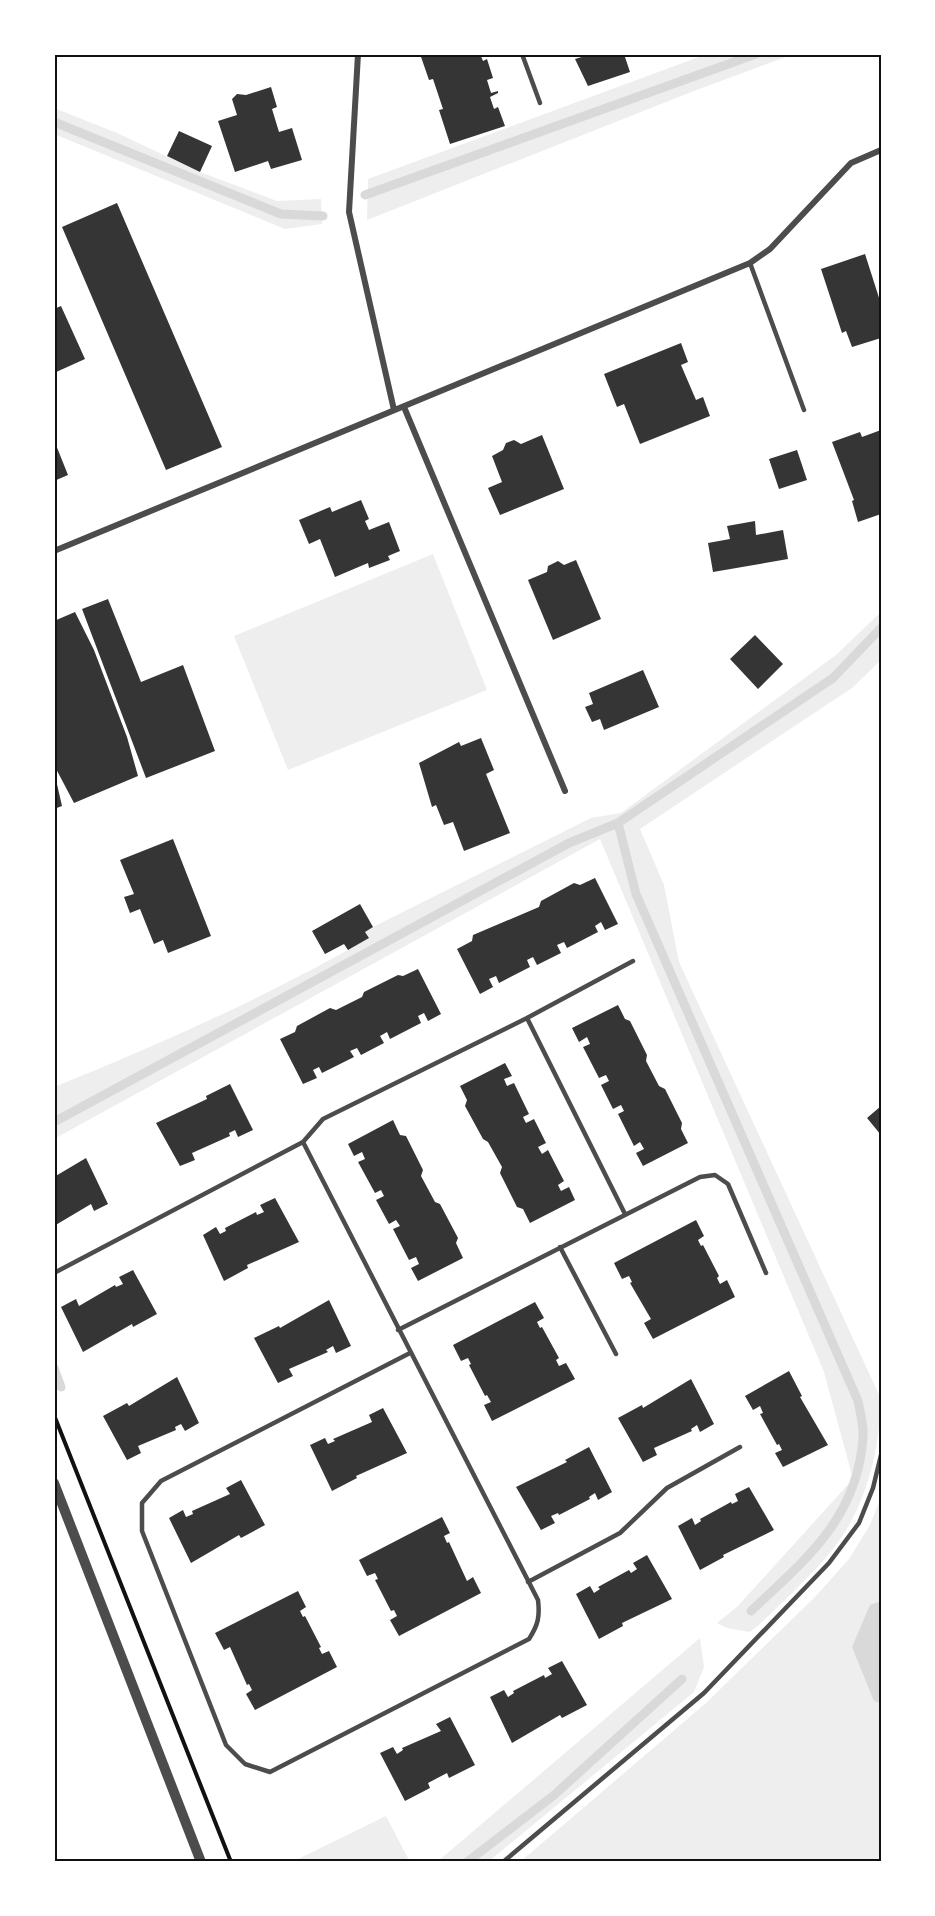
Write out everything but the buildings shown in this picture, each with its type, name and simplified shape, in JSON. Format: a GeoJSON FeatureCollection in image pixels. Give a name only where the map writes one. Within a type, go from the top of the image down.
{"type":"FeatureCollection","features":[{"type":"Feature","properties":{"kind":"street"},"geometry":{"type":"LineString","coordinates":[[358,54],[348,212],[394,410]]}},
{"type":"Feature","properties":{"kind":"street"},"geometry":{"type":"LineString","coordinates":[[54,551],[750,263],[770,249],[851,162],[881,150]]}},
{"type":"Feature","properties":{"kind":"street"},"geometry":{"type":"LineString","coordinates":[[404,407],[565,791]]}},
{"type":"Feature","properties":{"kind":"street"},"geometry":{"type":"LineString","coordinates":[[54,1483],[201,1862]]}},
{"type":"Feature","properties":{"kind":"lane"},"geometry":{"type":"LineString","coordinates":[[522,54],[540,103]]}},
{"type":"Feature","properties":{"kind":"lane"},"geometry":{"type":"LineString","coordinates":[[750,263],[804,411]]}},
{"type":"Feature","properties":{"kind":"lane"},"geometry":{"type":"LineString","coordinates":[[54,1273],[303,1142],[324,1119],[526,1018],[633,961]]}},
{"type":"Feature","properties":{"kind":"lane"},"geometry":{"type":"LineString","coordinates":[[526,1018],[625,1214]]}},
{"type":"Feature","properties":{"kind":"lane"},"geometry":{"type":"LineString","coordinates":[[303,1142],[538,1600],[540,1615],[538,1625],[529,1639],[270,1772],[245,1764],[226,1745],[142,1531],[142,1503],[161,1481],[410,1353]]}},
{"type":"Feature","properties":{"kind":"lane"},"geometry":{"type":"LineString","coordinates":[[398,1330],[700,1177],[715,1175],[728,1184],[766,1273]]}},
{"type":"Feature","properties":{"kind":"lane"},"geometry":{"type":"LineString","coordinates":[[560,1248],[616,1354]]}},
{"type":"Feature","properties":{"kind":"lane"},"geometry":{"type":"LineString","coordinates":[[528,1582],[620,1533],[667,1488],[740,1447]]}},
{"type":"Feature","properties":{"kind":"lane"},"geometry":{"type":"LineString","coordinates":[[503,1862],[704,1693],[829,1563],[859,1523],[873,1488],[881,1455]]}},
{"type":"Feature","properties":{"kind":"path"},"geometry":{"type":"LineString","coordinates":[[54,1415],[231,1862]]}},
{"type":"Feature","properties":{"kind":"shaded area"},"geometry":{"type":"Polygon","coordinates":[[[707,54],[794,54],[367,220],[368,179],[707,54]]]}},
{"type":"Feature","properties":{"kind":"shaded area"},"geometry":{"type":"Polygon","coordinates":[[[54,108],[117,133],[200,172],[277,201],[321,199],[322,224],[285,229],[54,134],[54,108]]]}},
{"type":"Feature","properties":{"kind":"shaded area"},"geometry":{"type":"Polygon","coordinates":[[[433,554],[487,690],[288,770],[234,636],[433,554]]]}},
{"type":"Feature","properties":{"kind":"shaded area"},"geometry":{"type":"Polygon","coordinates":[[[881,612],[881,660],[852,688],[640,829],[664,885],[679,962],[881,1399],[878,1435],[871,1471],[850,1523],[832,1550],[812,1573],[750,1632],[727,1628],[717,1623],[737,1607],[853,1479],[824,1372],[600,839],[54,1139],[54,1087],[134,1054],[292,980],[369,938],[365,932],[373,927],[591,818],[621,813],[836,655],[881,612]]]}},
{"type":"Feature","properties":{"kind":"shaded area"},"geometry":{"type":"Polygon","coordinates":[[[881,1497],[881,1862],[520,1862],[706,1703],[815,1597],[849,1559],[870,1525],[881,1497]]]}},
{"type":"Feature","properties":{"kind":"shaded area"},"geometry":{"type":"Polygon","coordinates":[[[881,1601],[881,1703],[874,1701],[852,1647],[870,1605],[881,1601]]]}},
{"type":"Feature","properties":{"kind":"shaded area"},"geometry":{"type":"Polygon","coordinates":[[[700,1638],[704,1667],[694,1692],[488,1862],[437,1862],[700,1638]]]}},
{"type":"Feature","properties":{"kind":"shaded area"},"geometry":{"type":"Polygon","coordinates":[[[386,1816],[410,1862],[292,1862],[386,1816]]]}},
{"type":"Feature","properties":{"kind":"waterway"},"geometry":{"type":"LineString","coordinates":[[365,195],[756,54]]}},
{"type":"Feature","properties":{"kind":"waterway"},"geometry":{"type":"LineString","coordinates":[[54,122],[281,214],[323,216]]}},
{"type":"Feature","properties":{"kind":"waterway"},"geometry":{"type":"LineString","coordinates":[[54,1122],[569,843],[618,823],[833,678],[881,628]]}},
{"type":"Feature","properties":{"kind":"waterway"},"geometry":{"type":"LineString","coordinates":[[618,823],[636,894],[858,1401],[862,1419],[863,1437],[859,1466],[840,1514],[809,1555],[751,1611]]}},
{"type":"Feature","properties":{"kind":"waterway"},"geometry":{"type":"LineString","coordinates":[[54,1368],[61,1387]]}},
{"type":"Feature","properties":{"kind":"waterway"},"geometry":{"type":"LineString","coordinates":[[467,1862],[553,1796],[682,1679]]}}]}
